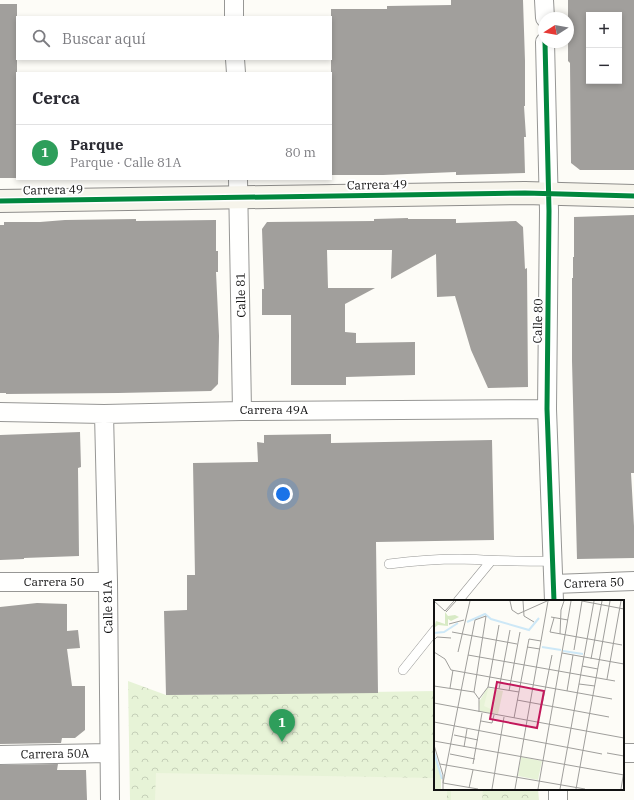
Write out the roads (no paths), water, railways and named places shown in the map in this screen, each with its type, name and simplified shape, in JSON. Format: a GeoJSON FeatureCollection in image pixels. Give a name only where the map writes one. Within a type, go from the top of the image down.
{"type":"FeatureCollection","features":[{"type":"Feature","properties":{"kind":"street"},"geometry":{"type":"LineString","coordinates":[[234,0],[234,16]]}},
{"type":"Feature","properties":{"kind":"street"},"geometry":{"type":"LineString","coordinates":[[544,0],[545,12]]}},
{"type":"Feature","properties":{"kind":"street","name":"Calle 80"},"geometry":{"type":"LineString","coordinates":[[545,48],[548,194],[550,211],[547,409],[554,593]]}},
{"type":"Feature","properties":{"kind":"street"},"geometry":{"type":"LineString","coordinates":[[236,60],[236,72]]}},
{"type":"Feature","properties":{"kind":"street","name":"Carrera 49"},"geometry":{"type":"LineString","coordinates":[[0,201],[239,188],[634,196]]}},
{"type":"Feature","properties":{"kind":"street","name":"Calle 81"},"geometry":{"type":"LineString","coordinates":[[239,188],[242,411]]}},
{"type":"Feature","properties":{"kind":"street","name":"Carrera 49A"},"geometry":{"type":"LineString","coordinates":[[0,412],[104,414],[242,411],[547,409]]}},
{"type":"Feature","properties":{"kind":"street","name":"Calle 81A"},"geometry":{"type":"LineString","coordinates":[[104,414],[108,582],[110,800]]}},
{"type":"Feature","properties":{"kind":"street","name":"Carrera 50"},"geometry":{"type":"LineString","coordinates":[[554,593],[634,581]]}},
{"type":"Feature","properties":{"kind":"street","name":"Carrera 50"},"geometry":{"type":"LineString","coordinates":[[0,582],[108,582]]}},
{"type":"Feature","properties":{"kind":"street","name":"Carrera 50A"},"geometry":{"type":"LineString","coordinates":[[0,755],[109,754]]}},
{"type":"Feature","properties":{"kind":"lane"},"geometry":{"type":"LineString","coordinates":[[389,564],[424,560],[458,559],[522,562],[552,561]]}},
{"type":"Feature","properties":{"kind":"lane"},"geometry":{"type":"LineString","coordinates":[[459,600],[491,561]]}},
{"type":"Feature","properties":{"kind":"lane"},"geometry":{"type":"LineString","coordinates":[[403,670],[434,631]]}},
{"type":"Feature","properties":{"kind":"place","name":"Parque"},"geometry":{"type":"Point","coordinates":[282,742]}}]}
